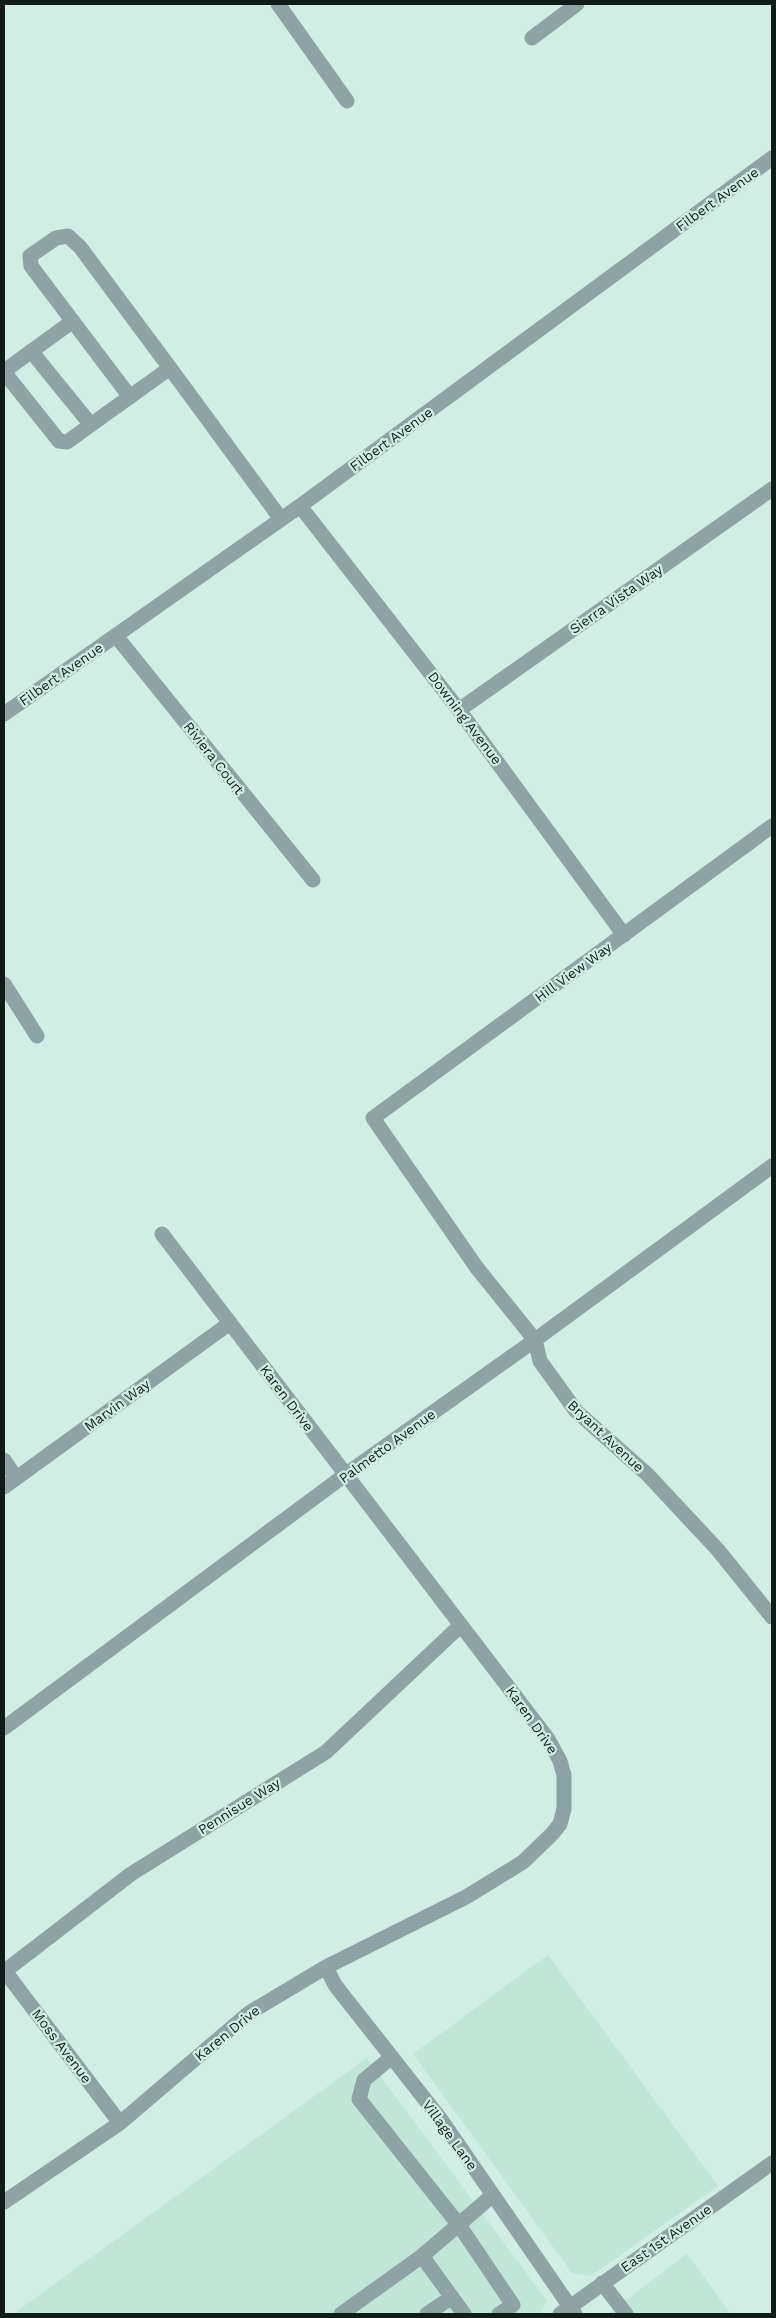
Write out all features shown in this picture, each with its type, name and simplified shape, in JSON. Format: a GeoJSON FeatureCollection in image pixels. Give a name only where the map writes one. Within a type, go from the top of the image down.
{"type":"FeatureCollection","features":[{"type":"Feature","properties":{"kind":"street"},"geometry":{"type":"LineString","coordinates":[[278,4],[347,101]]}},
{"type":"Feature","properties":{"kind":"street"},"geometry":{"type":"LineString","coordinates":[[532,38],[577,4]]}},
{"type":"Feature","properties":{"kind":"street","name":"Filbert Avenue"},"geometry":{"type":"LineString","coordinates":[[4,714],[300,506],[772,158]]}},
{"type":"Feature","properties":{"kind":"street"},"geometry":{"type":"LineString","coordinates":[[130,397],[31,266],[30,256],[56,238],[68,236],[80,247],[281,519]]}},
{"type":"Feature","properties":{"kind":"street"},"geometry":{"type":"LineString","coordinates":[[73,321],[7,369],[8,377],[58,441],[67,442],[170,368]]}},
{"type":"Feature","properties":{"kind":"street"},"geometry":{"type":"LineString","coordinates":[[31,351],[91,425]]}},
{"type":"Feature","properties":{"kind":"street","name":"Sierra Vista Way"},"geometry":{"type":"LineString","coordinates":[[459,710],[772,489]]}},
{"type":"Feature","properties":{"kind":"street","name":"Downing Avenue"},"geometry":{"type":"LineString","coordinates":[[300,506],[459,710],[624,935]]}},
{"type":"Feature","properties":{"kind":"street","name":"Riviera Court"},"geometry":{"type":"LineString","coordinates":[[116,636],[313,880]]}},
{"type":"Feature","properties":{"kind":"street","name":"Hill View Way"},"geometry":{"type":"LineString","coordinates":[[373,1118],[772,826]]}},
{"type":"Feature","properties":{"kind":"street"},"geometry":{"type":"LineString","coordinates":[[4,984],[37,1036]]}},
{"type":"Feature","properties":{"kind":"street","name":"Bryant Avenue"},"geometry":{"type":"LineString","coordinates":[[373,1118],[477,1268],[535,1340],[540,1361],[558,1389],[576,1411],[648,1474],[718,1550],[772,1618]]}},
{"type":"Feature","properties":{"kind":"street","name":"Palmetto Avenue"},"geometry":{"type":"LineString","coordinates":[[4,1728],[345,1475],[535,1340],[772,1166]]}},
{"type":"Feature","properties":{"kind":"street","name":"Karen Drive"},"geometry":{"type":"LineString","coordinates":[[4,2202],[120,2123],[249,2014],[326,1967],[466,1897],[523,1862],[542,1845],[560,1824],[564,1809],[564,1776],[560,1761],[548,1739],[162,1234]]}},
{"type":"Feature","properties":{"kind":"street","name":"Marvin Way"},"geometry":{"type":"LineString","coordinates":[[10,1482],[230,1323]]}},
{"type":"Feature","properties":{"kind":"street"},"geometry":{"type":"LineString","coordinates":[[4,1460],[10,1482]]}},
{"type":"Feature","properties":{"kind":"street","name":"Pennisue Way"},"geometry":{"type":"LineString","coordinates":[[4,1970],[131,1874],[326,1752],[461,1625]]}},
{"type":"Feature","properties":{"kind":"street","name":"Village Lane"},"geometry":{"type":"LineString","coordinates":[[326,1967],[335,1985],[442,2121],[493,2195],[568,2311]]}},
{"type":"Feature","properties":{"kind":"street","name":"Moss Avenue"},"geometry":{"type":"LineString","coordinates":[[4,1970],[120,2123]]}},
{"type":"Feature","properties":{"kind":"street"},"geometry":{"type":"LineString","coordinates":[[392,2057],[364,2080],[359,2099],[459,2225],[513,2304],[499,2314]]}},
{"type":"Feature","properties":{"kind":"street","name":"East 1st Avenue"},"geometry":{"type":"LineString","coordinates":[[568,2311],[602,2283],[770,2168]]}},
{"type":"Feature","properties":{"kind":"street"},"geometry":{"type":"LineString","coordinates":[[341,2314],[422,2256],[493,2195]]}},
{"type":"Feature","properties":{"kind":"street"},"geometry":{"type":"LineString","coordinates":[[422,2256],[464,2314]]}},
{"type":"Feature","properties":{"kind":"street"},"geometry":{"type":"LineString","coordinates":[[602,2283],[626,2314]]}},
{"type":"Feature","properties":{"kind":"street"},"geometry":{"type":"LineString","coordinates":[[427,2314],[452,2297]]}},
{"type":"Feature","properties":{"kind":"shaded area"},"geometry":{"type":"Polygon","coordinates":[[[548,1955],[718,2186],[591,2276],[572,2273],[413,2054],[548,1955]]]}},
{"type":"Feature","properties":{"kind":"shaded area"},"geometry":{"type":"Polygon","coordinates":[[[367,2058],[547,2301],[540,2314],[13,2314],[367,2058]]]}},
{"type":"Feature","properties":{"kind":"shaded area"},"geometry":{"type":"Polygon","coordinates":[[[687,2254],[731,2314],[608,2314],[687,2254]]]}}]}
